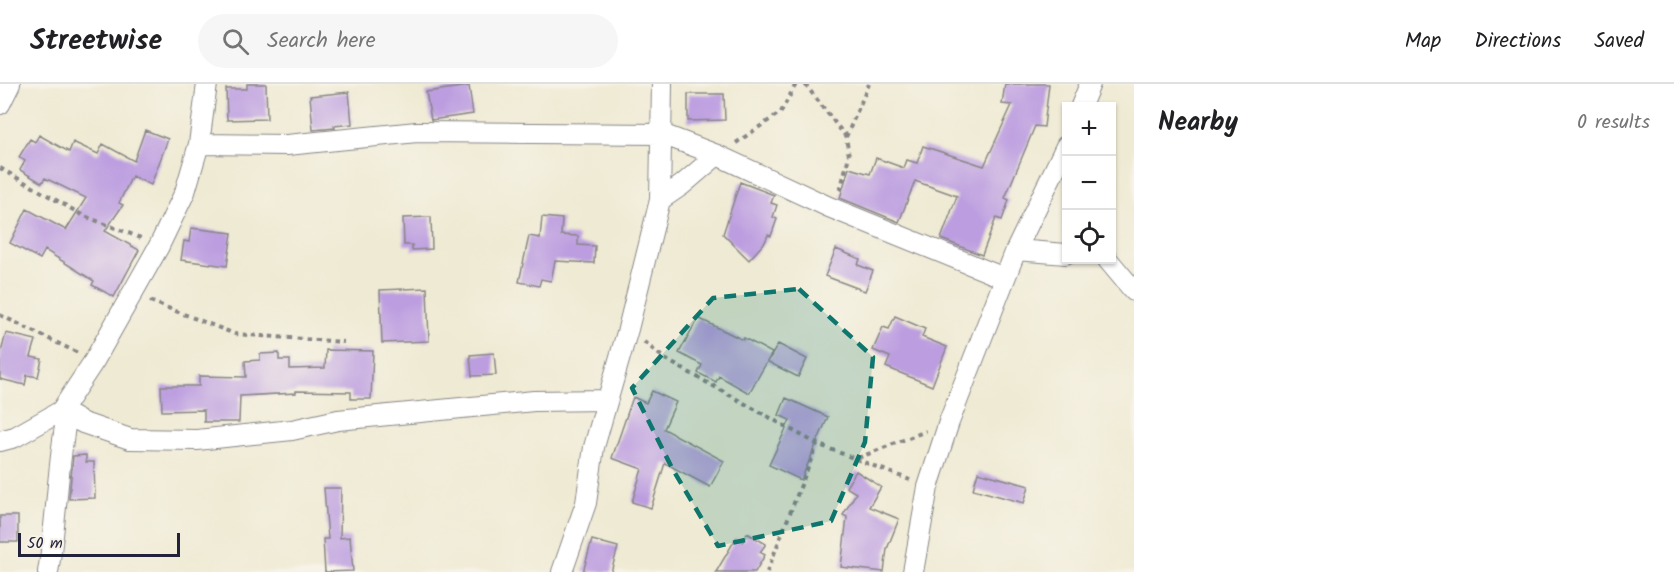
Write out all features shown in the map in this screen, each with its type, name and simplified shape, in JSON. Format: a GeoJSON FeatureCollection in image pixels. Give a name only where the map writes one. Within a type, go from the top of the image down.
{"type":"FeatureCollection","features":[{"type":"Feature","properties":{"kind":"street"},"geometry":{"type":"LineString","coordinates":[[0,104],[10,84]]}},
{"type":"Feature","properties":{"kind":"street"},"geometry":{"type":"LineString","coordinates":[[48,572],[64,413],[159,246],[185,192],[199,144],[207,84]]}},
{"type":"Feature","properties":{"kind":"street"},"geometry":{"type":"LineString","coordinates":[[562,572],[586,503],[594,447],[628,330],[660,200],[662,84]]}},
{"type":"Feature","properties":{"kind":"street"},"geometry":{"type":"LineString","coordinates":[[1083,102],[1090,84]]}},
{"type":"Feature","properties":{"kind":"street"},"geometry":{"type":"LineString","coordinates":[[199,144],[287,145],[417,132],[662,134],[717,155],[829,207],[1004,278]]}},
{"type":"Feature","properties":{"kind":"street"},"geometry":{"type":"LineString","coordinates":[[660,200],[682,185],[717,155]]}},
{"type":"Feature","properties":{"kind":"street"},"geometry":{"type":"LineString","coordinates":[[913,572],[928,486],[949,422],[1016,250],[1062,162]]}},
{"type":"Feature","properties":{"kind":"street"},"geometry":{"type":"LineString","coordinates":[[1016,250],[1062,254]]}},
{"type":"Feature","properties":{"kind":"street"},"geometry":{"type":"LineString","coordinates":[[1111,264],[1134,291]]}},
{"type":"Feature","properties":{"kind":"street"},"geometry":{"type":"LineString","coordinates":[[64,413],[83,423],[130,438],[197,441],[292,430],[339,420],[368,417],[534,402],[606,400]]}},
{"type":"Feature","properties":{"kind":"street"},"geometry":{"type":"LineString","coordinates":[[0,441],[15,437],[64,413]]}},
{"type":"Feature","properties":{"kind":"path"},"geometry":{"type":"LineString","coordinates":[[717,155],[781,112],[796,84]]}},
{"type":"Feature","properties":{"kind":"path"},"geometry":{"type":"LineString","coordinates":[[805,84],[846,137],[849,156],[840,192],[829,207]]}},
{"type":"Feature","properties":{"kind":"path"},"geometry":{"type":"LineString","coordinates":[[846,137],[868,84]]}},
{"type":"Feature","properties":{"kind":"path"},"geometry":{"type":"LineString","coordinates":[[0,168],[82,215],[159,246]]}},
{"type":"Feature","properties":{"kind":"path"},"geometry":{"type":"LineString","coordinates":[[133,293],[166,309],[235,334],[344,342]]}},
{"type":"Feature","properties":{"kind":"path"},"geometry":{"type":"LineString","coordinates":[[0,315],[94,361]]}},
{"type":"Feature","properties":{"kind":"path"},"geometry":{"type":"LineString","coordinates":[[628,330],[665,359],[817,444],[885,472],[928,486]]}},
{"type":"Feature","properties":{"kind":"path"},"geometry":{"type":"LineString","coordinates":[[856,459],[949,422]]}},
{"type":"Feature","properties":{"kind":"path"},"geometry":{"type":"LineString","coordinates":[[767,572],[817,444]]}},
{"type":"Feature","properties":{"kind":"highlighted area"},"geometry":{"type":"Polygon","coordinates":[[[799,289],[873,357],[865,442],[831,521],[718,546],[672,468],[632,388],[713,298],[799,289]]]}},
{"type":"Feature","properties":{"kind":"building"},"geometry":{"type":"Polygon","coordinates":[[[247,84],[266,84],[267,119],[227,120],[226,89],[247,89],[247,84]]]}},
{"type":"Feature","properties":{"kind":"building"},"geometry":{"type":"Polygon","coordinates":[[[1005,84],[1049,84],[1044,127],[1035,126],[1005,198],[1009,200],[1002,220],[996,218],[982,255],[941,239],[957,196],[915,181],[899,222],[840,198],[849,168],[870,174],[876,158],[904,168],[907,160],[917,163],[923,146],[984,166],[1012,105],[1002,104],[1005,84]]]}},
{"type":"Feature","properties":{"kind":"building"},"geometry":{"type":"Polygon","coordinates":[[[469,86],[473,114],[431,120],[426,92],[469,86]]]}},
{"type":"Feature","properties":{"kind":"building"},"geometry":{"type":"Polygon","coordinates":[[[349,92],[352,124],[313,130],[310,96],[349,92]]]}},
{"type":"Feature","properties":{"kind":"building"},"geometry":{"type":"Polygon","coordinates":[[[688,94],[724,94],[725,120],[688,121],[688,94]]]}},
{"type":"Feature","properties":{"kind":"building"},"geometry":{"type":"Polygon","coordinates":[[[145,130],[168,139],[151,185],[132,176],[119,203],[123,205],[105,231],[139,250],[114,297],[92,285],[94,281],[45,250],[40,259],[10,243],[27,209],[66,230],[86,198],[45,178],[42,183],[20,170],[25,161],[19,157],[30,139],[35,142],[39,135],[69,152],[73,142],[98,154],[103,144],[134,161],[145,130]]]}},
{"type":"Feature","properties":{"kind":"building"},"geometry":{"type":"Polygon","coordinates":[[[740,182],[774,195],[771,203],[777,205],[773,217],[777,219],[771,236],[768,235],[765,242],[749,260],[723,234],[740,182]]]}},
{"type":"Feature","properties":{"kind":"building"},"geometry":{"type":"Polygon","coordinates":[[[431,217],[432,249],[412,250],[412,245],[404,245],[403,218],[431,217]]]}},
{"type":"Feature","properties":{"kind":"building"},"geometry":{"type":"Polygon","coordinates":[[[542,217],[562,219],[561,235],[578,236],[578,245],[595,246],[594,263],[555,261],[551,281],[541,279],[539,286],[519,282],[529,236],[540,238],[542,217]]]}},
{"type":"Feature","properties":{"kind":"building"},"geometry":{"type":"Polygon","coordinates":[[[191,228],[232,233],[227,266],[181,260],[184,241],[189,242],[191,228]]]}},
{"type":"Feature","properties":{"kind":"building"},"geometry":{"type":"Polygon","coordinates":[[[836,249],[860,259],[858,265],[873,271],[865,291],[825,276],[836,249]]]}},
{"type":"Feature","properties":{"kind":"building"},"geometry":{"type":"Polygon","coordinates":[[[427,288],[429,341],[382,343],[380,290],[427,288]]]}},
{"type":"Feature","properties":{"kind":"building"},"geometry":{"type":"Polygon","coordinates":[[[895,316],[925,329],[922,337],[947,347],[932,386],[886,367],[890,357],[873,350],[883,327],[889,329],[895,316]]]}},
{"type":"Feature","properties":{"kind":"building"},"geometry":{"type":"Polygon","coordinates":[[[698,318],[772,353],[749,393],[719,376],[716,382],[698,373],[702,365],[679,353],[698,318]]]}},
{"type":"Feature","properties":{"kind":"building"},"geometry":{"type":"Polygon","coordinates":[[[6,333],[36,340],[31,357],[42,359],[38,377],[27,375],[25,385],[0,379],[0,356],[6,333]]]}},
{"type":"Feature","properties":{"kind":"building"},"geometry":{"type":"Polygon","coordinates":[[[778,344],[807,359],[798,377],[768,362],[778,344]]]}},
{"type":"Feature","properties":{"kind":"building"},"geometry":{"type":"Polygon","coordinates":[[[326,350],[373,351],[371,399],[351,399],[351,392],[296,391],[296,393],[240,396],[239,422],[204,422],[204,410],[162,411],[161,386],[199,386],[199,376],[246,377],[245,361],[260,360],[260,354],[279,353],[279,360],[290,360],[290,369],[325,368],[326,350]]]}},
{"type":"Feature","properties":{"kind":"building"},"geometry":{"type":"Polygon","coordinates":[[[494,353],[496,375],[472,376],[470,355],[494,353]]]}},
{"type":"Feature","properties":{"kind":"building"},"geometry":{"type":"Polygon","coordinates":[[[652,391],[676,402],[664,429],[724,461],[710,487],[665,463],[651,508],[632,502],[642,469],[612,458],[633,397],[646,403],[652,391]]]}},
{"type":"Feature","properties":{"kind":"building"},"geometry":{"type":"Polygon","coordinates":[[[786,398],[828,417],[801,480],[769,465],[790,420],[779,415],[786,398]]]}},
{"type":"Feature","properties":{"kind":"building"},"geometry":{"type":"Polygon","coordinates":[[[86,455],[86,462],[94,462],[95,498],[69,499],[73,456],[86,455]]]}},
{"type":"Feature","properties":{"kind":"building"},"geometry":{"type":"Polygon","coordinates":[[[856,471],[881,487],[869,507],[899,519],[887,549],[884,572],[841,567],[847,517],[843,515],[856,493],[846,487],[856,471]]]}},
{"type":"Feature","properties":{"kind":"building"},"geometry":{"type":"Polygon","coordinates":[[[978,472],[1029,486],[1024,503],[973,489],[978,472]]]}},
{"type":"Feature","properties":{"kind":"building"},"geometry":{"type":"Polygon","coordinates":[[[324,488],[341,488],[340,538],[350,537],[353,571],[325,572],[323,539],[328,539],[324,488]]]}},
{"type":"Feature","properties":{"kind":"building"},"geometry":{"type":"Polygon","coordinates":[[[0,516],[18,516],[18,542],[0,542],[0,516]]]}},
{"type":"Feature","properties":{"kind":"building"},"geometry":{"type":"Polygon","coordinates":[[[747,533],[766,544],[760,552],[765,555],[755,572],[716,572],[736,538],[743,542],[747,533]]]}},
{"type":"Feature","properties":{"kind":"building"},"geometry":{"type":"Polygon","coordinates":[[[592,540],[618,547],[611,572],[583,572],[592,540]]]}}]}
